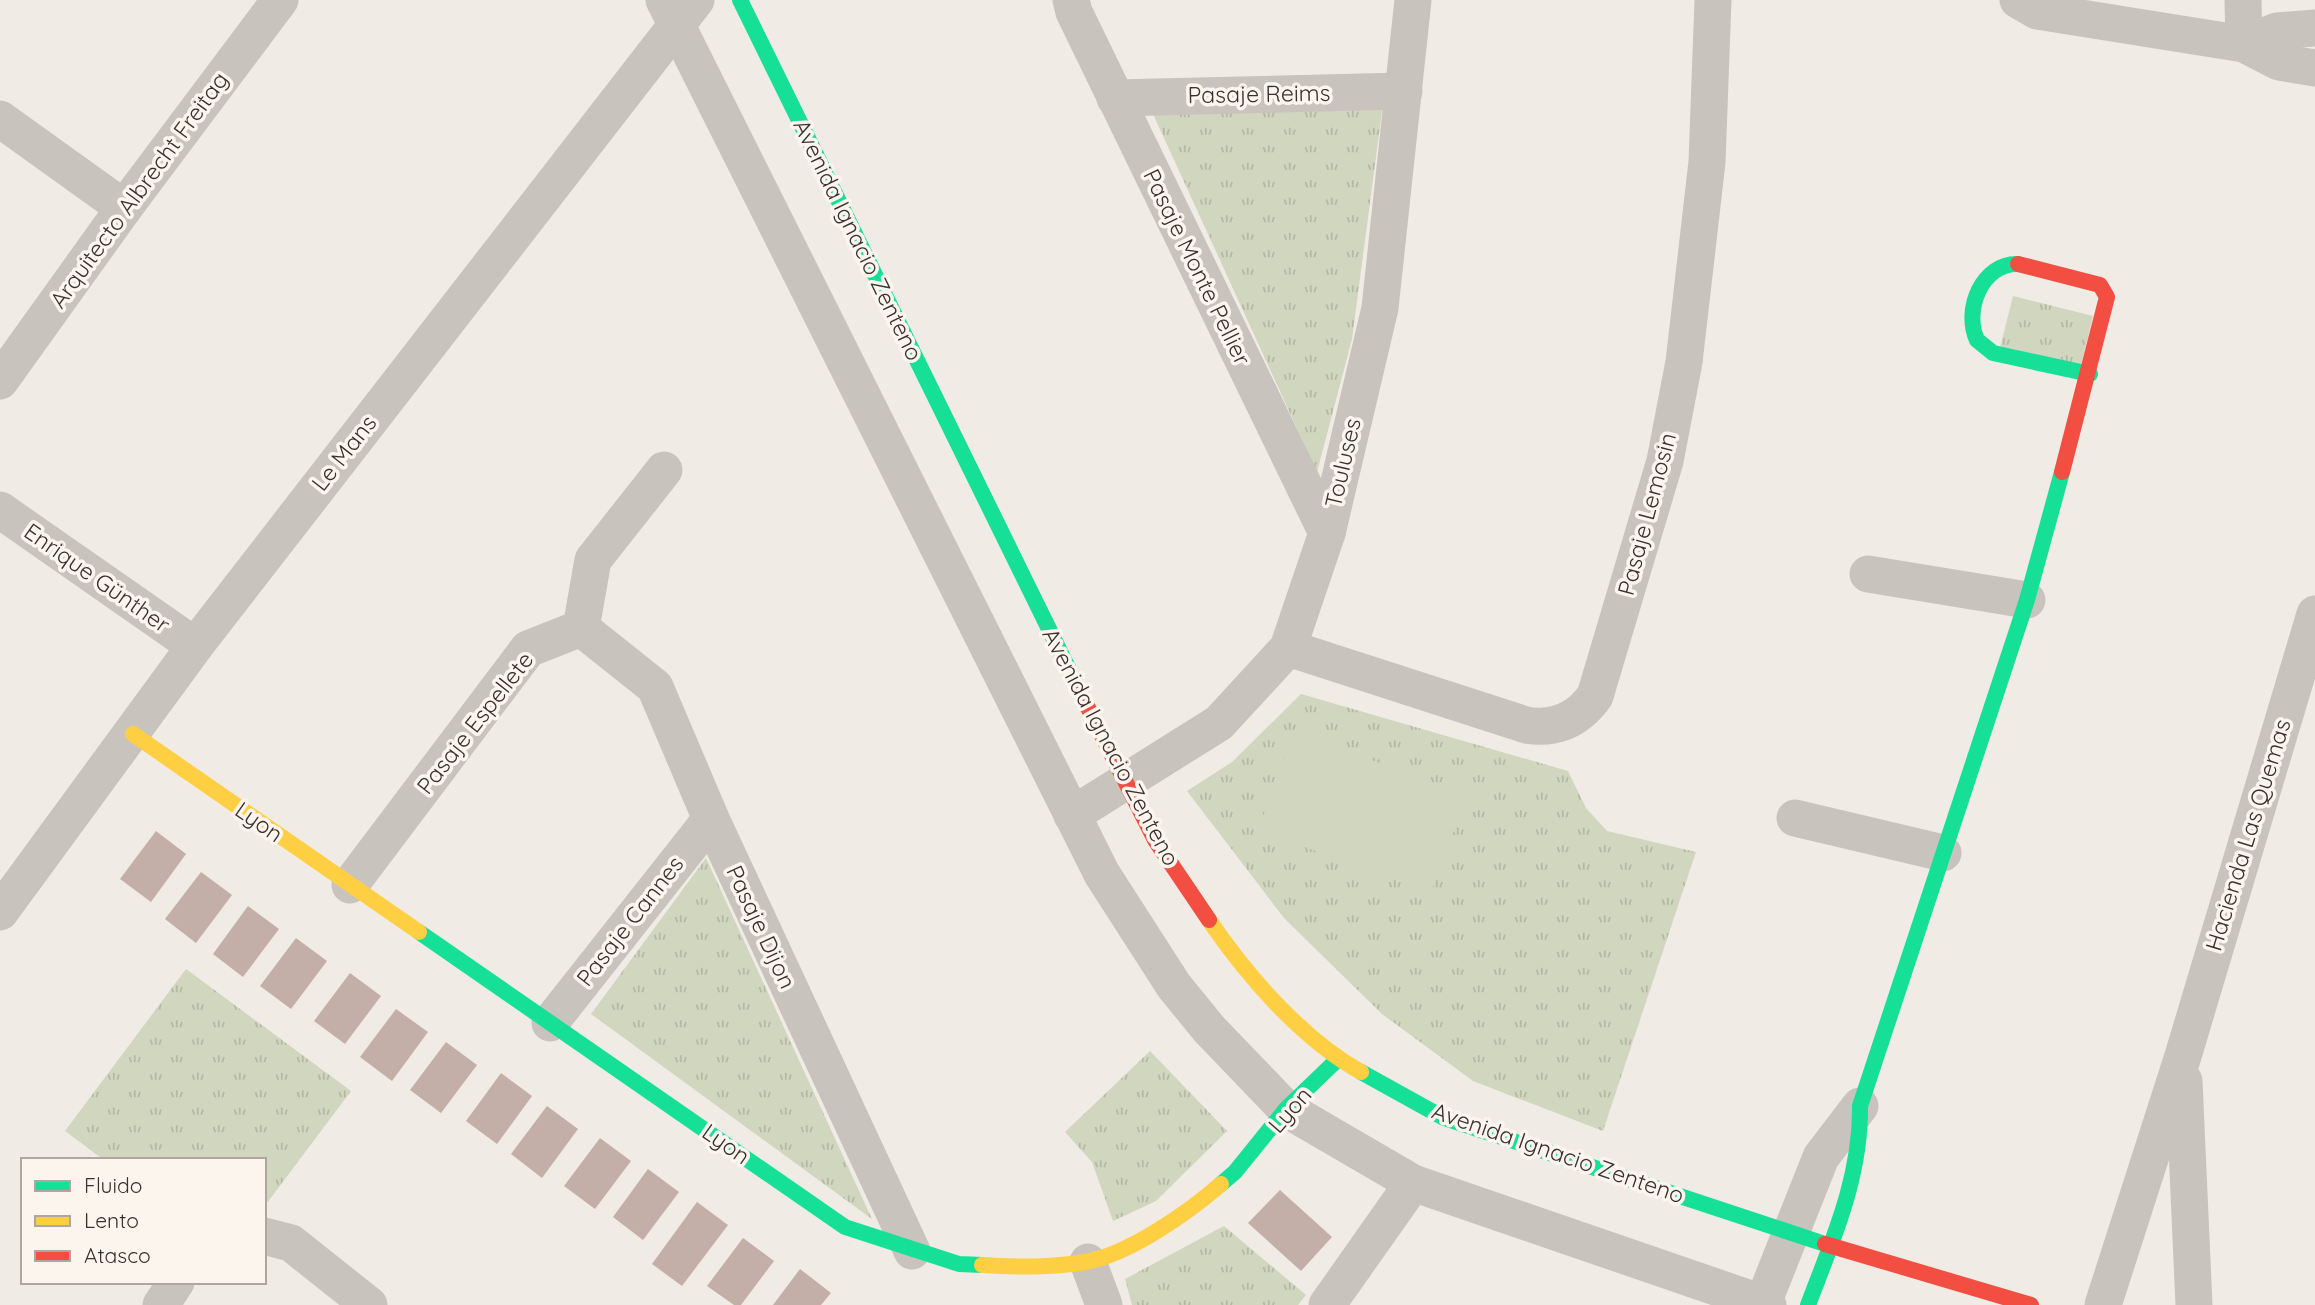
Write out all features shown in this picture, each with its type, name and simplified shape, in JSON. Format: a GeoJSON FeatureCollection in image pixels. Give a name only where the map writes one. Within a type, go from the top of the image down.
{"type":"FeatureCollection","features":[{"type":"Feature","properties":{"kind":"street","name":"Arquitecto Albrecht Freitag"},"geometry":{"type":"LineString","coordinates":[[0,381],[124,208],[280,0]]}},
{"type":"Feature","properties":{"kind":"street","name":"Avenida Ignacio Zenteno"},"geometry":{"type":"LineString","coordinates":[[740,0],[1124,783],[1162,850],[1225,944],[1259,986],[1338,1059],[1444,1118],[1789,1233],[2031,1305]]}},
{"type":"Feature","properties":{"kind":"street","name":"Pasaje Monte Pellier"},"geometry":{"type":"LineString","coordinates":[[1071,0],[1074,12],[1115,98],[1327,533]]}},
{"type":"Feature","properties":{"kind":"street","name":"Touluses"},"geometry":{"type":"LineString","coordinates":[[1072,815],[1219,723],[1288,648],[1327,533],[1380,308],[1413,0]]}},
{"type":"Feature","properties":{"kind":"street","name":"Pasaje Lemosin"},"geometry":{"type":"LineString","coordinates":[[1288,648],[1526,725],[1539,727],[1565,722],[1577,716],[1595,696],[1665,461],[1684,362],[1707,162],[1713,0]]}},
{"type":"Feature","properties":{"kind":"street"},"geometry":{"type":"LineString","coordinates":[[2018,0],[2037,11],[2244,44],[2279,62],[2315,68]]}},
{"type":"Feature","properties":{"kind":"street"},"geometry":{"type":"LineString","coordinates":[[2243,0],[2244,44]]}},
{"type":"Feature","properties":{"kind":"street"},"geometry":{"type":"LineString","coordinates":[[679,9],[1072,815],[1122,909],[1174,986],[1209,1029],[1286,1109],[1413,1183],[1679,1291],[1766,1304],[1789,1233],[1821,1157],[1860,1106],[2027,600],[2090,374],[2107,297],[2100,285],[2009,264],[1989,273],[1973,305],[1974,336],[1982,346],[1993,353],[2090,374]]}},
{"type":"Feature","properties":{"kind":"street","name":"Le Mans"},"geometry":{"type":"LineString","coordinates":[[0,912],[195,646],[679,9]]}},
{"type":"Feature","properties":{"kind":"street"},"geometry":{"type":"LineString","coordinates":[[2244,44],[2277,31],[2315,28]]}},
{"type":"Feature","properties":{"kind":"street","name":"Pasaje Reims"},"geometry":{"type":"LineString","coordinates":[[1115,98],[1404,91]]}},
{"type":"Feature","properties":{"kind":"street"},"geometry":{"type":"LineString","coordinates":[[0,119],[124,208]]}},
{"type":"Feature","properties":{"kind":"street"},"geometry":{"type":"LineString","coordinates":[[580,628],[593,560],[664,470]]}},
{"type":"Feature","properties":{"kind":"street","name":"Enrique Günther"},"geometry":{"type":"LineString","coordinates":[[0,510],[195,646]]}},
{"type":"Feature","properties":{"kind":"street"},"geometry":{"type":"LineString","coordinates":[[1868,574],[2027,600]]}},
{"type":"Feature","properties":{"kind":"street","name":"Hacienda Las Quemas"},"geometry":{"type":"LineString","coordinates":[[2103,1305],[2183,1056],[2315,614]]}},
{"type":"Feature","properties":{"kind":"street","name":"Pasaje Dijon"},"geometry":{"type":"LineString","coordinates":[[580,628],[655,687],[711,819],[912,1251]]}},
{"type":"Feature","properties":{"kind":"street","name":"Pasaje Espellete"},"geometry":{"type":"LineString","coordinates":[[350,885],[528,649],[580,628]]}},
{"type":"Feature","properties":{"kind":"street","name":"Lyon"},"geometry":{"type":"LineString","coordinates":[[132,734],[845,1227],[912,1251],[959,1264],[1031,1268],[1088,1262],[1129,1246],[1204,1199],[1235,1172],[1286,1109],[1338,1059]]}},
{"type":"Feature","properties":{"kind":"street"},"geometry":{"type":"LineString","coordinates":[[1795,818],[1943,853]]}},
{"type":"Feature","properties":{"kind":"street","name":"Pasaje Cannes"},"geometry":{"type":"LineString","coordinates":[[550,1023],[711,819]]}},
{"type":"Feature","properties":{"kind":"street"},"geometry":{"type":"LineString","coordinates":[[2183,1056],[2194,1305]]}},
{"type":"Feature","properties":{"kind":"street"},"geometry":{"type":"LineString","coordinates":[[1808,1305],[1861,1154],[1860,1106]]}},
{"type":"Feature","properties":{"kind":"street"},"geometry":{"type":"LineString","coordinates":[[1327,1305],[1413,1183]]}},
{"type":"Feature","properties":{"kind":"street"},"geometry":{"type":"LineString","coordinates":[[266,1237],[291,1243],[369,1305]]}},
{"type":"Feature","properties":{"kind":"street"},"geometry":{"type":"LineString","coordinates":[[1088,1262],[1104,1305]]}},
{"type":"Feature","properties":{"kind":"street"},"geometry":{"type":"LineString","coordinates":[[161,1305],[175,1284]]}},
{"type":"Feature","properties":{"kind":"green space"},"geometry":{"type":"Polygon","coordinates":[[[1383,104],[1352,339],[1317,472],[1153,114],[1383,104]]]}},
{"type":"Feature","properties":{"kind":"green space"},"geometry":{"type":"Polygon","coordinates":[[[2013,296],[2093,316],[2080,369],[2000,348],[2013,296]]]}},
{"type":"Feature","properties":{"kind":"green space"},"geometry":{"type":"Polygon","coordinates":[[[1301,694],[1568,771],[1586,808],[1607,831],[1696,852],[1603,1131],[1473,1081],[1382,1014],[1284,918],[1187,791],[1232,762],[1301,694]]]}},
{"type":"Feature","properties":{"kind":"green space"},"geometry":{"type":"Polygon","coordinates":[[[1295,732],[1467,795],[1431,893],[1258,830],[1295,732]]]}},
{"type":"Feature","properties":{"kind":"green space"},"geometry":{"type":"Polygon","coordinates":[[[706,858],[872,1219],[591,1014],[706,858]]]}},
{"type":"Feature","properties":{"kind":"green space"},"geometry":{"type":"Polygon","coordinates":[[[186,969],[351,1091],[266,1204],[266,1158],[101,1158],[65,1131],[186,969]]]}},
{"type":"Feature","properties":{"kind":"green space"},"geometry":{"type":"Polygon","coordinates":[[[1150,1051],[1227,1131],[1156,1201],[1113,1221],[1092,1162],[1065,1132],[1150,1051]]]}},
{"type":"Feature","properties":{"kind":"green space"},"geometry":{"type":"Polygon","coordinates":[[[1224,1226],[1306,1295],[1298,1305],[1132,1305],[1125,1279],[1224,1226]]]}},
{"type":"Feature","properties":{"kind":"building"},"geometry":{"type":"Polygon","coordinates":[[[156,831],[186,854],[151,902],[120,879],[156,831]]]}},
{"type":"Feature","properties":{"kind":"building"},"geometry":{"type":"Polygon","coordinates":[[[201,872],[232,895],[196,943],[165,919],[201,872]]]}},
{"type":"Feature","properties":{"kind":"building"},"geometry":{"type":"Polygon","coordinates":[[[248,906],[279,929],[243,977],[213,954],[248,906]]]}},
{"type":"Feature","properties":{"kind":"building"},"geometry":{"type":"Polygon","coordinates":[[[296,938],[327,961],[291,1009],[260,986],[296,938]]]}},
{"type":"Feature","properties":{"kind":"building"},"geometry":{"type":"Polygon","coordinates":[[[350,973],[381,996],[345,1044],[314,1021],[350,973]]]}},
{"type":"Feature","properties":{"kind":"building"},"geometry":{"type":"Polygon","coordinates":[[[396,1009],[428,1032],[392,1081],[360,1057],[396,1009]]]}},
{"type":"Feature","properties":{"kind":"building"},"geometry":{"type":"Polygon","coordinates":[[[446,1042],[477,1065],[441,1113],[410,1090],[446,1042]]]}},
{"type":"Feature","properties":{"kind":"building"},"geometry":{"type":"Polygon","coordinates":[[[501,1073],[532,1096],[497,1144],[466,1121],[501,1073]]]}},
{"type":"Feature","properties":{"kind":"building"},"geometry":{"type":"Polygon","coordinates":[[[547,1106],[578,1129],[542,1178],[511,1154],[547,1106]]]}},
{"type":"Feature","properties":{"kind":"building"},"geometry":{"type":"Polygon","coordinates":[[[600,1138],[631,1161],[595,1209],[564,1186],[600,1138]]]}},
{"type":"Feature","properties":{"kind":"building"},"geometry":{"type":"Polygon","coordinates":[[[648,1169],[679,1192],[643,1240],[613,1217],[648,1169]]]}},
{"type":"Feature","properties":{"kind":"building"},"geometry":{"type":"Polygon","coordinates":[[[1280,1190],[1332,1237],[1301,1271],[1248,1223],[1280,1190]]]}},
{"type":"Feature","properties":{"kind":"building"},"geometry":{"type":"Polygon","coordinates":[[[697,1202],[728,1225],[682,1286],[652,1264],[697,1202]]]}},
{"type":"Feature","properties":{"kind":"building"},"geometry":{"type":"Polygon","coordinates":[[[743,1238],[774,1261],[741,1305],[734,1305],[707,1286],[743,1238]]]}},
{"type":"Feature","properties":{"kind":"building"},"geometry":{"type":"Polygon","coordinates":[[[800,1269],[831,1293],[821,1305],[773,1305],[800,1269]]]}},
{"type":"Feature","properties":{"kind":"traffic: fast"},"geometry":{"type":"LineString","coordinates":[[740,0],[1077,686]]}},
{"type":"Feature","properties":{"kind":"traffic: fast"},"geometry":{"type":"LineString","coordinates":[[2018,264],[1994,271],[1979,290],[1972,315],[1977,340],[1993,353],[2090,374]]}},
{"type":"Feature","properties":{"kind":"traffic: fast"},"geometry":{"type":"LineString","coordinates":[[1808,1305],[1836,1232],[1851,1183],[1860,1106],[2027,600],[2062,472]]}},
{"type":"Feature","properties":{"kind":"traffic: fast"},"geometry":{"type":"LineString","coordinates":[[419,932],[845,1227],[959,1264],[982,1265]]}},
{"type":"Feature","properties":{"kind":"traffic: fast"},"geometry":{"type":"LineString","coordinates":[[1221,1184],[1235,1172],[1286,1109],[1338,1059]]}},
{"type":"Feature","properties":{"kind":"traffic: fast"},"geometry":{"type":"LineString","coordinates":[[1361,1072],[1444,1118],[1825,1244]]}},
{"type":"Feature","properties":{"kind":"traffic: slow"},"geometry":{"type":"LineString","coordinates":[[133,734],[419,932]]}},
{"type":"Feature","properties":{"kind":"traffic: slow"},"geometry":{"type":"LineString","coordinates":[[1209,920],[1240,963],[1277,1005],[1318,1042],[1361,1072]]}},
{"type":"Feature","properties":{"kind":"traffic: slow"},"geometry":{"type":"LineString","coordinates":[[982,1265],[1047,1266],[1102,1258],[1157,1231],[1221,1184]]}},
{"type":"Feature","properties":{"kind":"traffic: jam"},"geometry":{"type":"LineString","coordinates":[[2018,264],[2100,285],[2107,297],[2062,472]]}},
{"type":"Feature","properties":{"kind":"traffic: jam"},"geometry":{"type":"LineString","coordinates":[[1077,686],[1155,840],[1209,920]]}},
{"type":"Feature","properties":{"kind":"traffic: jam"},"geometry":{"type":"LineString","coordinates":[[1825,1244],[2031,1305]]}}]}
